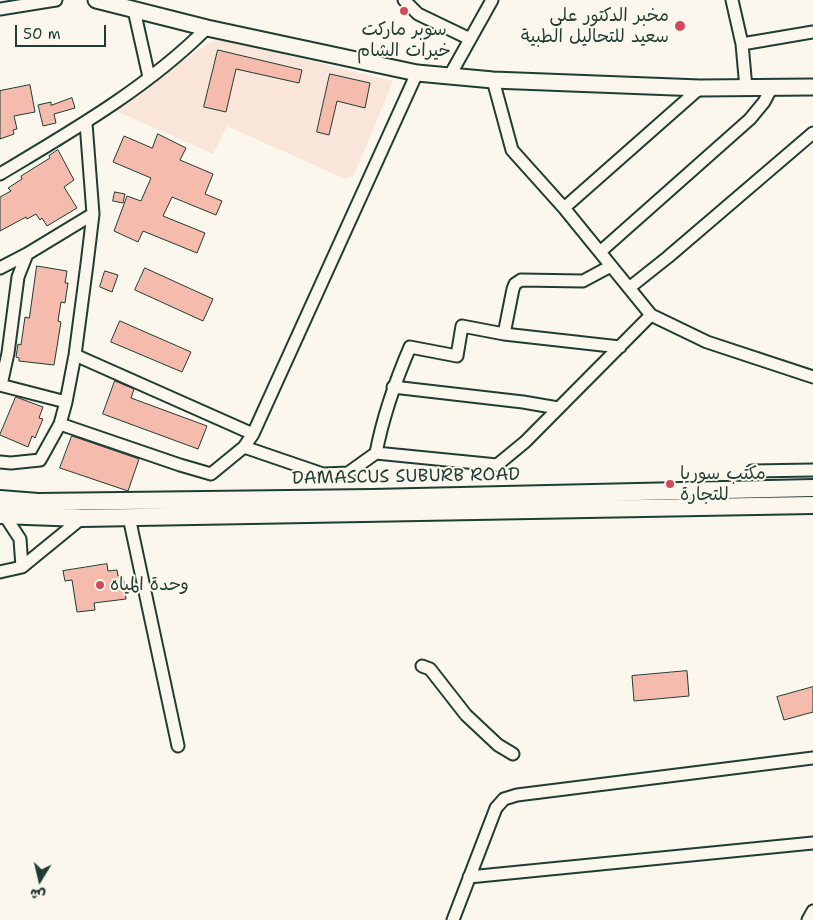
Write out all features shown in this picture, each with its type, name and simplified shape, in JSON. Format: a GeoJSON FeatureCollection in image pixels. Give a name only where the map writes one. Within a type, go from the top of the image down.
{"type":"FeatureCollection","features":[{"type":"Feature","properties":{"kind":"main road","name":"DAMASCUS SUBURB ROAD"},"geometry":{"type":"LineString","coordinates":[[0,499],[38,502],[372,498],[813,488]]}},
{"type":"Feature","properties":{"kind":"main road","name":"DAMASCUS SUBURB ROAD"},"geometry":{"type":"LineString","coordinates":[[3,516],[82,518],[813,505]]}},
{"type":"Feature","properties":{"kind":"street"},"geometry":{"type":"LineString","coordinates":[[0,9],[56,0]]}},
{"type":"Feature","properties":{"kind":"street"},"geometry":{"type":"LineString","coordinates":[[96,0],[206,28],[417,73],[493,80],[700,88],[813,87]]}},
{"type":"Feature","properties":{"kind":"street"},"geometry":{"type":"LineString","coordinates":[[404,0],[418,14],[470,39]]}},
{"type":"Feature","properties":{"kind":"street"},"geometry":{"type":"LineString","coordinates":[[450,77],[492,0]]}},
{"type":"Feature","properties":{"kind":"street"},"geometry":{"type":"LineString","coordinates":[[732,0],[742,44],[746,88]]}},
{"type":"Feature","properties":{"kind":"street"},"geometry":{"type":"LineString","coordinates":[[134,10],[149,77]]}},
{"type":"Feature","properties":{"kind":"street"},"geometry":{"type":"LineString","coordinates":[[0,174],[86,123],[181,53],[206,28]]}},
{"type":"Feature","properties":{"kind":"street"},"geometry":{"type":"LineString","coordinates":[[742,44],[813,32]]}},
{"type":"Feature","properties":{"kind":"street"},"geometry":{"type":"LineString","coordinates":[[60,424],[211,474],[244,447],[253,434],[417,73]]}},
{"type":"Feature","properties":{"kind":"street"},"geometry":{"type":"LineString","coordinates":[[493,80],[512,150],[564,208],[652,315],[707,342],[813,377]]}},
{"type":"Feature","properties":{"kind":"street"},"geometry":{"type":"LineString","coordinates":[[564,208],[700,88]]}},
{"type":"Feature","properties":{"kind":"street"},"geometry":{"type":"LineString","coordinates":[[600,252],[750,118],[764,102],[772,88]]}},
{"type":"Feature","properties":{"kind":"street"},"geometry":{"type":"LineString","coordinates":[[0,462],[11,463],[40,460],[60,424],[66,402],[75,355],[93,214],[86,123]]}},
{"type":"Feature","properties":{"kind":"street"},"geometry":{"type":"LineString","coordinates":[[629,288],[813,133]]}},
{"type":"Feature","properties":{"kind":"street"},"geometry":{"type":"LineString","coordinates":[[0,268],[93,214]]}},
{"type":"Feature","properties":{"kind":"street"},"geometry":{"type":"LineString","coordinates":[[27,254],[18,277],[8,353],[1,385],[66,402]]}},
{"type":"Feature","properties":{"kind":"street"},"geometry":{"type":"LineString","coordinates":[[504,334],[513,289],[515,284],[521,280],[582,281],[611,266]]}},
{"type":"Feature","properties":{"kind":"street"},"geometry":{"type":"LineString","coordinates":[[244,447],[323,474],[348,473],[376,453],[497,465],[525,442],[652,315]]}},
{"type":"Feature","properties":{"kind":"street"},"geometry":{"type":"LineString","coordinates":[[376,453],[382,421],[410,347],[457,356],[462,326],[504,334],[620,347]]}},
{"type":"Feature","properties":{"kind":"street"},"geometry":{"type":"LineString","coordinates":[[75,355],[253,434]]}},
{"type":"Feature","properties":{"kind":"street"},"geometry":{"type":"LineString","coordinates":[[394,387],[523,402],[558,408]]}},
{"type":"Feature","properties":{"kind":"street"},"geometry":{"type":"LineString","coordinates":[[752,471],[813,470]]}},
{"type":"Feature","properties":{"kind":"street"},"geometry":{"type":"LineString","coordinates":[[3,516],[20,539],[22,567]]}},
{"type":"Feature","properties":{"kind":"street"},"geometry":{"type":"LineString","coordinates":[[129,516],[178,746]]}},
{"type":"Feature","properties":{"kind":"street"},"geometry":{"type":"LineString","coordinates":[[0,572],[22,567],[82,518]]}},
{"type":"Feature","properties":{"kind":"street"},"geometry":{"type":"LineString","coordinates":[[422,666],[430,669],[466,715],[498,745],[513,754]]}},
{"type":"Feature","properties":{"kind":"street"},"geometry":{"type":"LineString","coordinates":[[453,920],[496,808],[504,799],[517,795],[813,758]]}},
{"type":"Feature","properties":{"kind":"street"},"geometry":{"type":"LineString","coordinates":[[469,877],[813,843]]}},
{"type":"Feature","properties":{"kind":"street"},"geometry":{"type":"LineString","coordinates":[[808,920],[813,912]]}},
{"type":"Feature","properties":{"kind":"shaded area"},"geometry":{"type":"Polygon","coordinates":[[[217,38],[393,81],[354,175],[345,179],[227,126],[213,154],[112,109],[217,38]]]}},
{"type":"Feature","properties":{"kind":"building"},"geometry":{"type":"Polygon","coordinates":[[[218,50],[302,70],[299,83],[236,69],[226,112],[204,107],[218,50]]]}},
{"type":"Feature","properties":{"kind":"building"},"geometry":{"type":"Polygon","coordinates":[[[330,74],[370,83],[365,108],[337,101],[329,135],[317,132],[330,74]]]}},
{"type":"Feature","properties":{"kind":"building"},"geometry":{"type":"Polygon","coordinates":[[[30,85],[35,112],[14,116],[17,129],[13,130],[14,134],[0,139],[0,91],[30,85]]]}},
{"type":"Feature","properties":{"kind":"building"},"geometry":{"type":"Polygon","coordinates":[[[72,98],[75,108],[54,114],[56,123],[43,126],[38,105],[51,102],[51,105],[72,98]]]}},
{"type":"Feature","properties":{"kind":"building"},"geometry":{"type":"Polygon","coordinates":[[[158,134],[186,148],[180,160],[213,174],[205,194],[222,201],[216,215],[172,197],[163,216],[205,233],[197,253],[143,231],[138,242],[114,231],[127,196],[141,201],[151,178],[113,162],[124,136],[152,148],[158,134]]]}},
{"type":"Feature","properties":{"kind":"building"},"geometry":{"type":"Polygon","coordinates":[[[58,150],[74,180],[64,187],[77,208],[47,226],[42,218],[40,220],[36,214],[27,219],[26,217],[0,231],[0,197],[11,191],[8,188],[22,179],[21,176],[50,158],[49,156],[58,150]]]}},
{"type":"Feature","properties":{"kind":"building"},"geometry":{"type":"Polygon","coordinates":[[[115,192],[125,194],[123,203],[113,201],[115,192]]]}},
{"type":"Feature","properties":{"kind":"building"},"geometry":{"type":"Polygon","coordinates":[[[37,266],[67,271],[65,283],[68,283],[65,303],[61,302],[58,321],[61,322],[54,365],[19,361],[19,358],[16,357],[18,344],[21,345],[25,317],[29,318],[37,266]]]}},
{"type":"Feature","properties":{"kind":"building"},"geometry":{"type":"Polygon","coordinates":[[[145,268],[213,299],[203,321],[135,290],[145,268]]]}},
{"type":"Feature","properties":{"kind":"building"},"geometry":{"type":"Polygon","coordinates":[[[105,271],[118,275],[112,292],[100,287],[105,271]]]}},
{"type":"Feature","properties":{"kind":"building"},"geometry":{"type":"Polygon","coordinates":[[[120,321],[191,352],[182,372],[111,342],[120,321]]]}},
{"type":"Feature","properties":{"kind":"building"},"geometry":{"type":"Polygon","coordinates":[[[115,381],[134,389],[131,398],[207,426],[198,449],[103,414],[115,381]]]}},
{"type":"Feature","properties":{"kind":"building"},"geometry":{"type":"Polygon","coordinates":[[[16,397],[43,407],[39,418],[43,419],[35,438],[32,436],[28,447],[0,435],[16,397]]]}},
{"type":"Feature","properties":{"kind":"building"},"geometry":{"type":"Polygon","coordinates":[[[72,436],[139,459],[128,491],[60,468],[72,436]]]}},
{"type":"Feature","properties":{"kind":"building"},"geometry":{"type":"Polygon","coordinates":[[[107,564],[108,571],[117,570],[118,576],[123,576],[126,599],[94,603],[95,610],[77,612],[72,580],[65,581],[63,571],[107,564]]]}},
{"type":"Feature","properties":{"kind":"building"},"geometry":{"type":"Polygon","coordinates":[[[687,671],[689,696],[634,701],[632,676],[687,671]]]}},
{"type":"Feature","properties":{"kind":"building"},"geometry":{"type":"Polygon","coordinates":[[[813,687],[813,712],[784,720],[777,697],[813,687]]]}},
{"type":"Feature","properties":{"kind":"place","name":"سوبر ماركت خيرات الشام"},"geometry":{"type":"Point","coordinates":[404,11]}},
{"type":"Feature","properties":{"kind":"place","name":"مخبر الدكتور علي سعيد للتحاليل الطبية"},"geometry":{"type":"Point","coordinates":[680,26]}},
{"type":"Feature","properties":{"kind":"place","name":"مكتب سوريا للتجارة"},"geometry":{"type":"Point","coordinates":[670,484]}},
{"type":"Feature","properties":{"kind":"place","name":"وحدة المياه"},"geometry":{"type":"Point","coordinates":[100,585]}}]}
